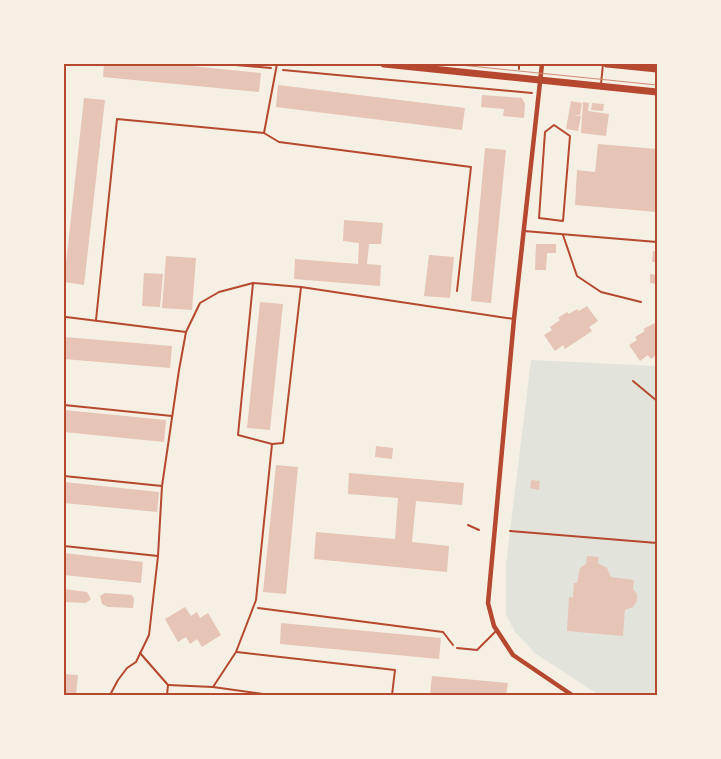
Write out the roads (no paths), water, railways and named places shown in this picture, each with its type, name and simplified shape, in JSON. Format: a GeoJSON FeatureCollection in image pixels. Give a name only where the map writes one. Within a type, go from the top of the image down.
{"type":"FeatureCollection","features":[{"type":"Feature","properties":{"kind":"main road"},"geometry":{"type":"LineString","coordinates":[[384,64],[441,67],[540,80],[657,92]]}},
{"type":"Feature","properties":{"kind":"main road"},"geometry":{"type":"LineString","coordinates":[[605,64],[657,69]]}},
{"type":"Feature","properties":{"kind":"street"},"geometry":{"type":"LineString","coordinates":[[542,64],[514,319],[488,603],[496,630],[513,655],[570,695]]}},
{"type":"Feature","properties":{"kind":"lane"},"geometry":{"type":"LineString","coordinates":[[264,133],[277,64]]}},
{"type":"Feature","properties":{"kind":"lane"},"geometry":{"type":"LineString","coordinates":[[601,86],[605,64]]}},
{"type":"Feature","properties":{"kind":"lane"},"geometry":{"type":"LineString","coordinates":[[96,320],[117,119],[264,133],[279,142],[471,168],[457,291]]}},
{"type":"Feature","properties":{"kind":"lane"},"geometry":{"type":"LineString","coordinates":[[554,125],[570,136],[563,221],[539,218],[545,132],[554,125]]}},
{"type":"Feature","properties":{"kind":"lane"},"geometry":{"type":"LineString","coordinates":[[524,231],[657,242]]}},
{"type":"Feature","properties":{"kind":"lane"},"geometry":{"type":"LineString","coordinates":[[563,235],[577,276],[601,292],[641,302]]}},
{"type":"Feature","properties":{"kind":"lane"},"geometry":{"type":"LineString","coordinates":[[110,695],[127,668],[136,662],[149,635],[158,556],[162,486],[172,416],[186,332],[200,303],[219,292],[253,283],[301,287],[514,319]]}},
{"type":"Feature","properties":{"kind":"lane"},"geometry":{"type":"LineString","coordinates":[[253,283],[238,435],[272,444],[283,443],[301,287]]}},
{"type":"Feature","properties":{"kind":"lane"},"geometry":{"type":"LineString","coordinates":[[66,317],[186,332]]}},
{"type":"Feature","properties":{"kind":"lane"},"geometry":{"type":"LineString","coordinates":[[64,405],[172,416]]}},
{"type":"Feature","properties":{"kind":"lane"},"geometry":{"type":"LineString","coordinates":[[213,687],[236,652],[256,600],[272,444]]}},
{"type":"Feature","properties":{"kind":"lane"},"geometry":{"type":"LineString","coordinates":[[64,476],[162,486]]}},
{"type":"Feature","properties":{"kind":"lane"},"geometry":{"type":"LineString","coordinates":[[64,546],[158,556]]}},
{"type":"Feature","properties":{"kind":"lane"},"geometry":{"type":"LineString","coordinates":[[457,648],[476,650],[496,630]]}},
{"type":"Feature","properties":{"kind":"lane"},"geometry":{"type":"LineString","coordinates":[[236,652],[395,670],[392,695]]}},
{"type":"Feature","properties":{"kind":"lane"},"geometry":{"type":"LineString","coordinates":[[140,654],[168,685],[213,687],[271,695]]}},
{"type":"Feature","properties":{"kind":"lane"},"geometry":{"type":"LineString","coordinates":[[167,695],[168,685]]}},
{"type":"Feature","properties":{"kind":"tram line"},"geometry":{"type":"LineString","coordinates":[[450,64],[657,85]]}}]}
